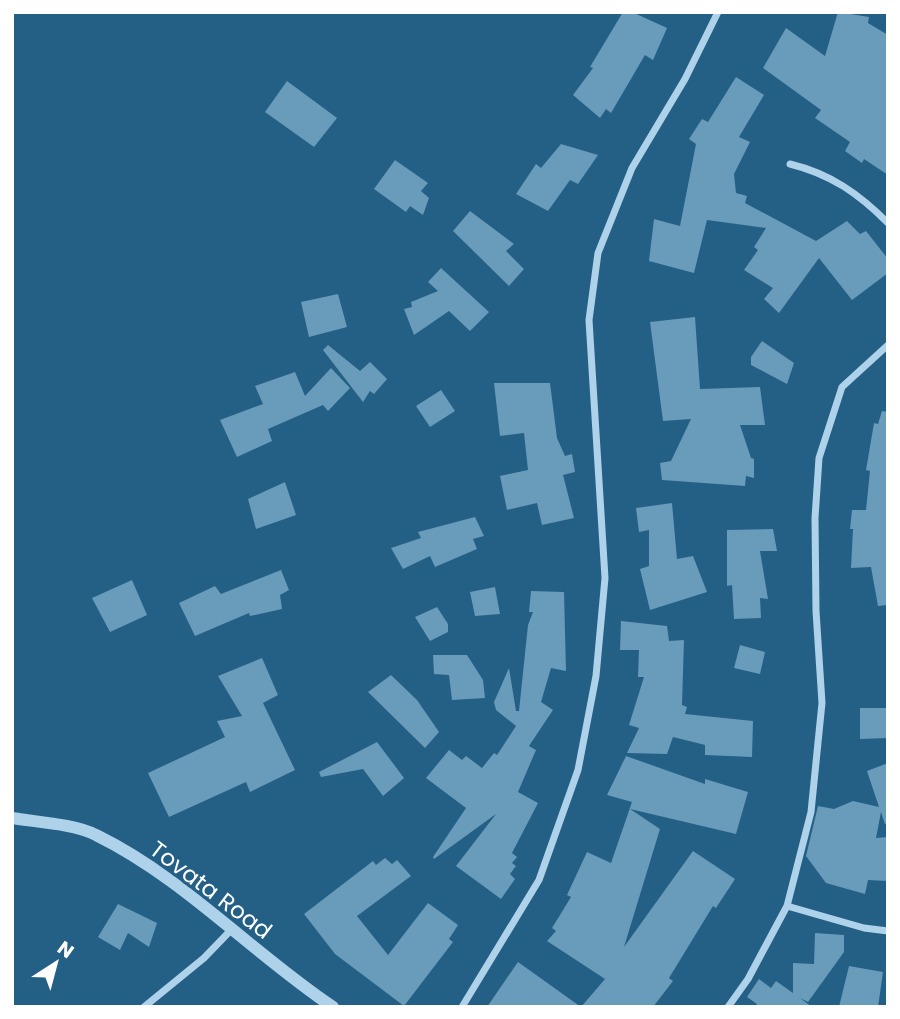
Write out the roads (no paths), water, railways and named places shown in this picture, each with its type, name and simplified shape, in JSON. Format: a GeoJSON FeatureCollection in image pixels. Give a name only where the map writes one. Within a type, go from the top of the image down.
{"type":"FeatureCollection","features":[{"type":"Feature","properties":{"kind":"street"},"geometry":{"type":"LineString","coordinates":[[462,1007],[539,880],[578,770],[596,676],[604,578],[589,320],[597,253],[632,169],[685,79],[718,12]]}},
{"type":"Feature","properties":{"kind":"street"},"geometry":{"type":"LineString","coordinates":[[790,164],[830,177],[848,187],[888,223]]}},
{"type":"Feature","properties":{"kind":"street"},"geometry":{"type":"LineString","coordinates":[[728,1007],[748,979],[787,906],[811,812],[822,703],[815,518],[819,458],[842,387],[888,345]]}},
{"type":"Feature","properties":{"kind":"street","name":"Tovata Road"},"geometry":{"type":"LineString","coordinates":[[12,818],[93,833],[168,878],[288,977],[333,1007]]}},
{"type":"Feature","properties":{"kind":"street"},"geometry":{"type":"LineString","coordinates":[[787,906],[888,931]]}},
{"type":"Feature","properties":{"kind":"street"},"geometry":{"type":"LineString","coordinates":[[144,1007],[204,958],[232,930]]}}]}
